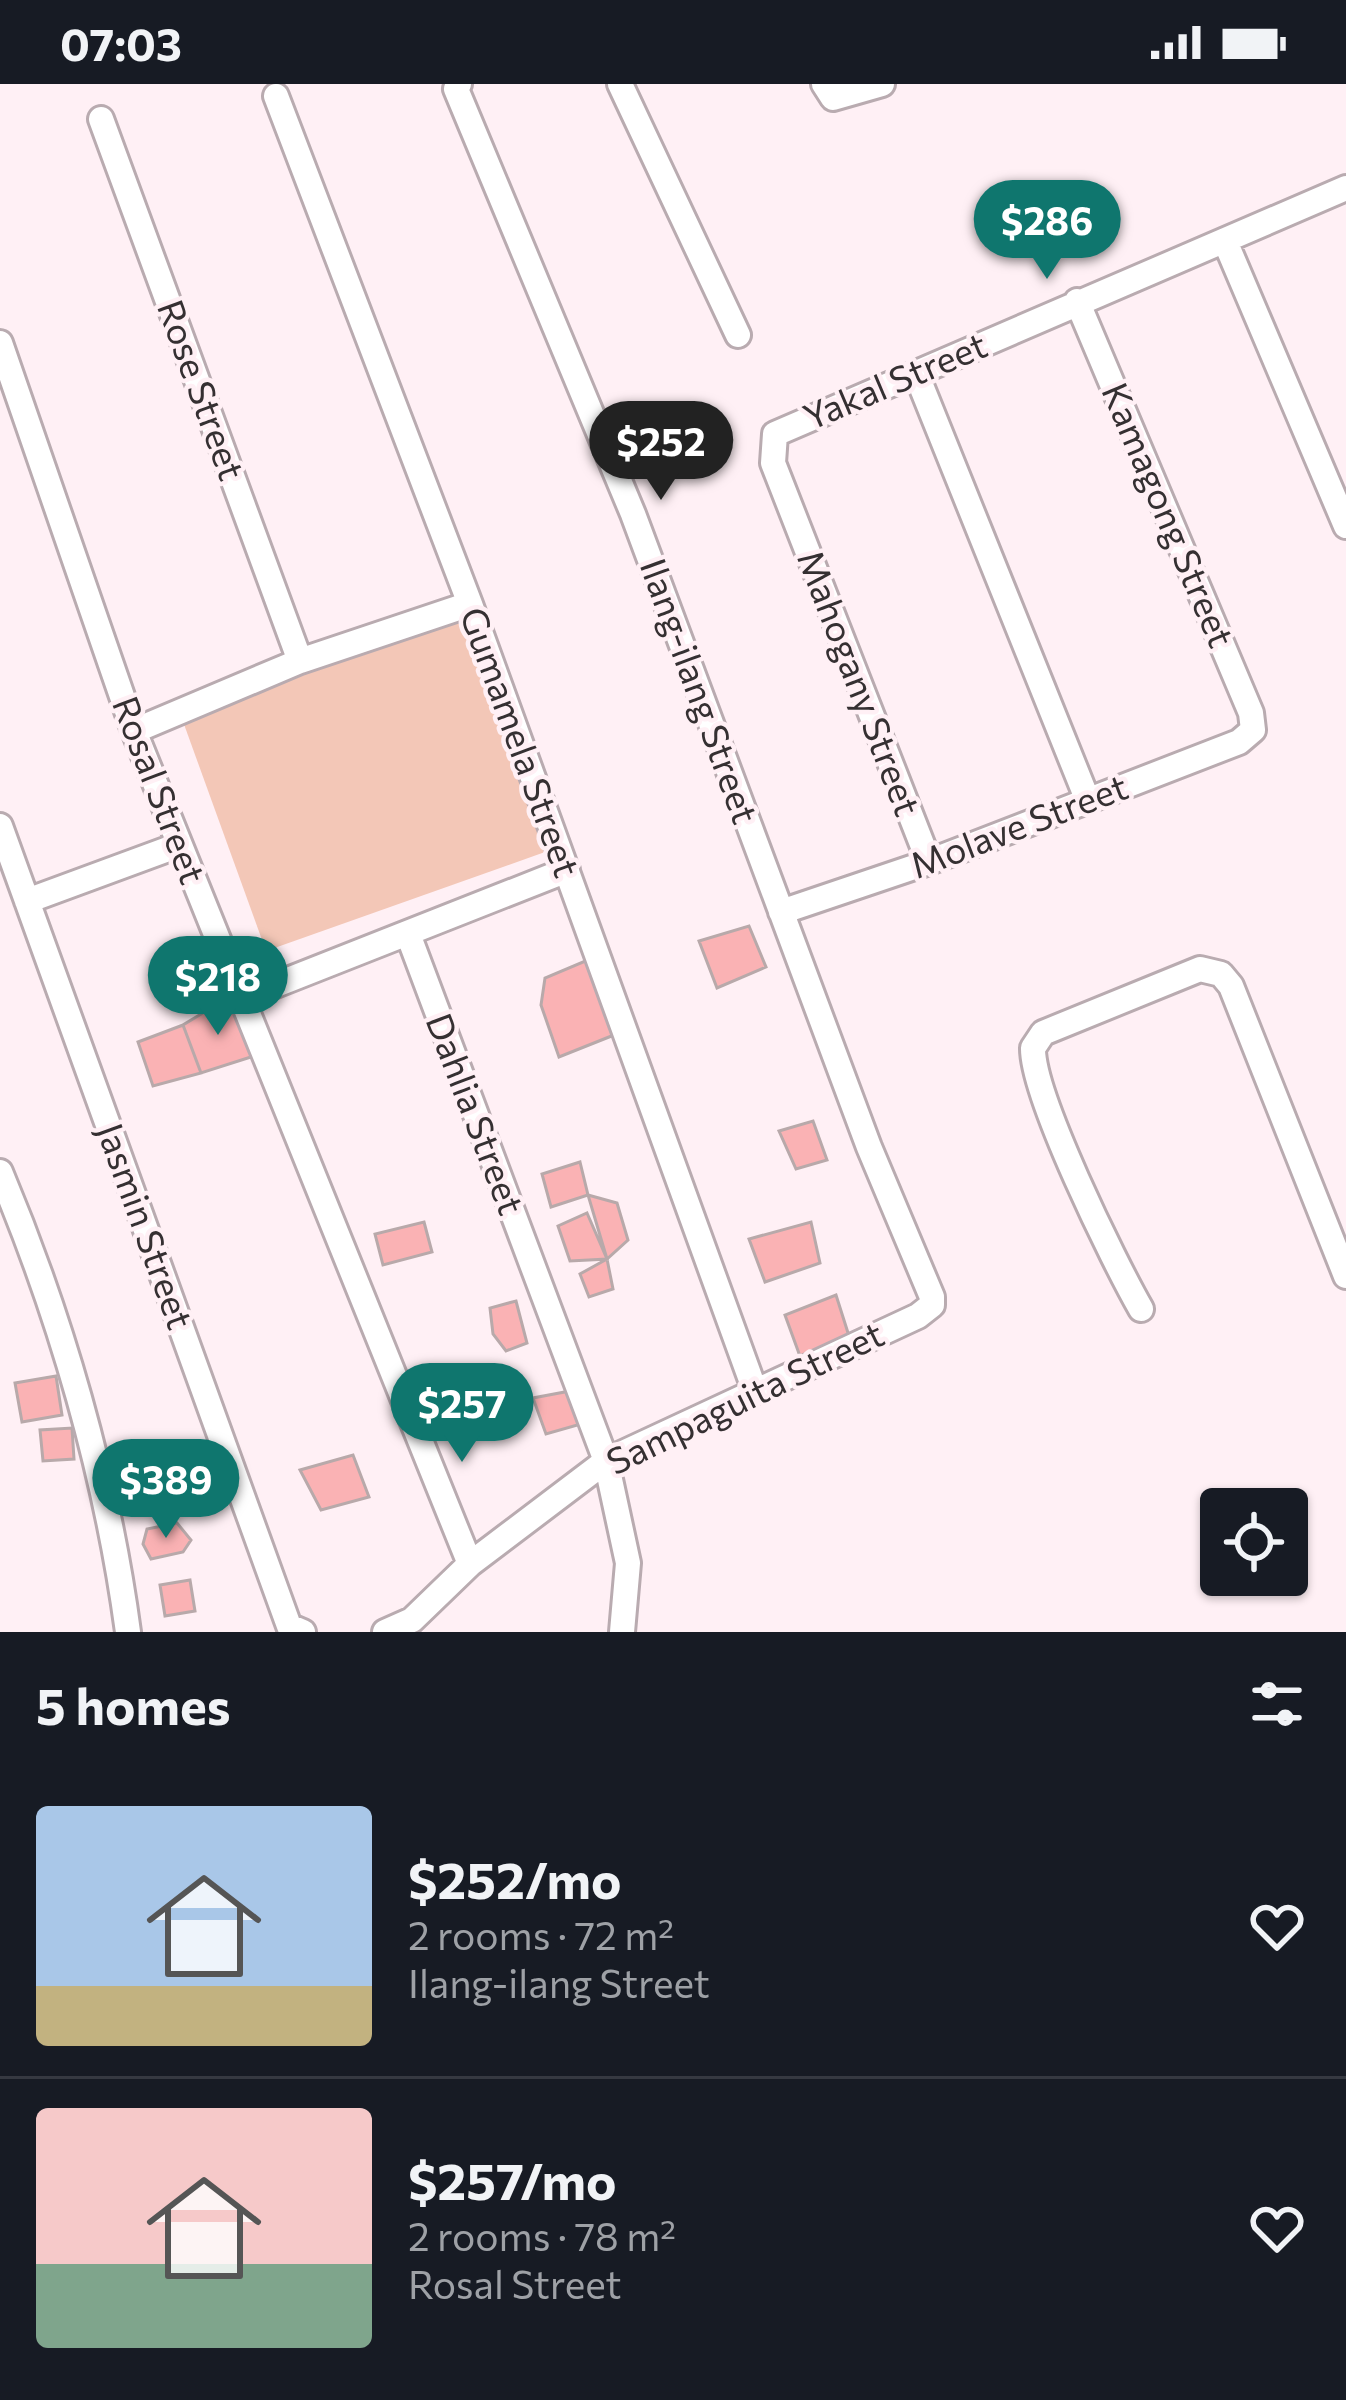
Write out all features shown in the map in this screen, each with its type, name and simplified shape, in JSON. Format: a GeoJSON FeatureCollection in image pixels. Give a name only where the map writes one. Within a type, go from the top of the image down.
{"type":"FeatureCollection","features":[{"type":"Feature","properties":{"kind":"street"},"geometry":{"type":"LineString","coordinates":[[620,84],[738,335]]}},
{"type":"Feature","properties":{"kind":"street"},"geometry":{"type":"LineString","coordinates":[[824,84],[833,98],[845,99],[882,84]]}},
{"type":"Feature","properties":{"kind":"street","name":"Ilang-ilang Street"},"geometry":{"type":"LineString","coordinates":[[458,86],[633,514],[781,912],[932,1297]]}},
{"type":"Feature","properties":{"kind":"street","name":"Gumamela Street"},"geometry":{"type":"LineString","coordinates":[[276,96],[470,604],[755,1390]]}},
{"type":"Feature","properties":{"kind":"street","name":"Rose Street"},"geometry":{"type":"LineString","coordinates":[[101,119],[300,662]]}},
{"type":"Feature","properties":{"kind":"street","name":"Yakal Street"},"geometry":{"type":"LineString","coordinates":[[775,434],[1346,188]]}},
{"type":"Feature","properties":{"kind":"street"},"geometry":{"type":"LineString","coordinates":[[1225,241],[1346,526]]}},
{"type":"Feature","properties":{"kind":"street","name":"Kamagong Street"},"geometry":{"type":"LineString","coordinates":[[1077,301],[1251,713],[1253,730]]}},
{"type":"Feature","properties":{"kind":"street","name":"Rosal Street"},"geometry":{"type":"LineString","coordinates":[[0,343],[134,731],[470,1564]]}},
{"type":"Feature","properties":{"kind":"street"},"geometry":{"type":"LineString","coordinates":[[916,373],[1088,801]]}},
{"type":"Feature","properties":{"kind":"street","name":"Mahogany Street"},"geometry":{"type":"LineString","coordinates":[[775,434],[773,463],[929,862]]}},
{"type":"Feature","properties":{"kind":"street"},"geometry":{"type":"LineString","coordinates":[[134,731],[300,662],[470,604]]}},
{"type":"Feature","properties":{"kind":"street","name":"Molave Street"},"geometry":{"type":"LineString","coordinates":[[781,912],[1088,801],[1239,742],[1253,730]]}},
{"type":"Feature","properties":{"kind":"street","name":"Jasmin Street"},"geometry":{"type":"LineString","coordinates":[[0,826],[296,1629]]}},
{"type":"Feature","properties":{"kind":"street"},"geometry":{"type":"LineString","coordinates":[[27,901],[179,845]]}},
{"type":"Feature","properties":{"kind":"street"},"geometry":{"type":"LineString","coordinates":[[240,999],[567,870]]}},
{"type":"Feature","properties":{"kind":"street","name":"Dahlia Street"},"geometry":{"type":"LineString","coordinates":[[408,934],[606,1461],[628,1563],[622,1632]]}},
{"type":"Feature","properties":{"kind":"street"},"geometry":{"type":"LineString","coordinates":[[1141,1310],[1111,1256],[1071,1159],[1033,1048],[1043,1033],[1200,969],[1221,974],[1231,986],[1346,1276]]}},
{"type":"Feature","properties":{"kind":"street"},"geometry":{"type":"LineString","coordinates":[[0,1172],[41,1278],[88,1438],[128,1632]]}},
{"type":"Feature","properties":{"kind":"street","name":"Sampaguita Street"},"geometry":{"type":"LineString","coordinates":[[385,1632],[412,1620],[470,1564],[606,1461],[918,1316],[932,1305],[932,1297]]}},
{"type":"Feature","properties":{"kind":"shaded area"},"geometry":{"type":"Polygon","coordinates":[[[460,617],[545,852],[266,951],[181,716],[460,617]]]}},
{"type":"Feature","properties":{"kind":"building"},"geometry":{"type":"Polygon","coordinates":[[[749,926],[766,967],[717,988],[699,941],[749,926]]]}},
{"type":"Feature","properties":{"kind":"building"},"geometry":{"type":"Polygon","coordinates":[[[590,959],[614,1035],[559,1057],[541,1005],[545,978],[590,959]]]}},
{"type":"Feature","properties":{"kind":"building"},"geometry":{"type":"Polygon","coordinates":[[[229,997],[254,1056],[201,1073],[183,1025],[229,997]]]}},
{"type":"Feature","properties":{"kind":"building"},"geometry":{"type":"Polygon","coordinates":[[[183,1025],[201,1073],[153,1086],[138,1042],[183,1025]]]}},
{"type":"Feature","properties":{"kind":"building"},"geometry":{"type":"Polygon","coordinates":[[[813,1121],[827,1160],[796,1169],[779,1131],[813,1121]]]}},
{"type":"Feature","properties":{"kind":"building"},"geometry":{"type":"Polygon","coordinates":[[[580,1162],[588,1195],[551,1207],[542,1174],[580,1162]]]}},
{"type":"Feature","properties":{"kind":"building"},"geometry":{"type":"Polygon","coordinates":[[[588,1195],[617,1203],[628,1240],[607,1259],[588,1195]]]}},
{"type":"Feature","properties":{"kind":"building"},"geometry":{"type":"Polygon","coordinates":[[[587,1213],[607,1259],[570,1261],[558,1226],[587,1213]]]}},
{"type":"Feature","properties":{"kind":"building"},"geometry":{"type":"Polygon","coordinates":[[[424,1222],[432,1252],[383,1265],[375,1234],[424,1222]]]}},
{"type":"Feature","properties":{"kind":"building"},"geometry":{"type":"Polygon","coordinates":[[[811,1222],[820,1263],[765,1282],[749,1239],[811,1222]]]}},
{"type":"Feature","properties":{"kind":"building"},"geometry":{"type":"Polygon","coordinates":[[[607,1259],[613,1289],[589,1297],[580,1274],[607,1259]]]}},
{"type":"Feature","properties":{"kind":"building"},"geometry":{"type":"Polygon","coordinates":[[[836,1295],[849,1336],[801,1359],[785,1315],[836,1295]]]}},
{"type":"Feature","properties":{"kind":"building"},"geometry":{"type":"Polygon","coordinates":[[[516,1301],[527,1343],[506,1351],[493,1334],[490,1308],[516,1301]]]}},
{"type":"Feature","properties":{"kind":"building"},"geometry":{"type":"Polygon","coordinates":[[[56,1376],[62,1415],[22,1422],[15,1383],[56,1376]]]}},
{"type":"Feature","properties":{"kind":"building"},"geometry":{"type":"Polygon","coordinates":[[[570,1391],[581,1424],[546,1434],[533,1398],[570,1391]]]}},
{"type":"Feature","properties":{"kind":"building"},"geometry":{"type":"Polygon","coordinates":[[[72,1428],[74,1459],[43,1461],[40,1430],[72,1428]]]}},
{"type":"Feature","properties":{"kind":"building"},"geometry":{"type":"Polygon","coordinates":[[[353,1455],[369,1497],[321,1510],[300,1470],[353,1455]]]}},
{"type":"Feature","properties":{"kind":"building"},"geometry":{"type":"Polygon","coordinates":[[[177,1523],[191,1540],[183,1552],[151,1559],[143,1544],[147,1529],[177,1523]]]}},
{"type":"Feature","properties":{"kind":"building"},"geometry":{"type":"Polygon","coordinates":[[[190,1580],[195,1611],[165,1616],[160,1585],[190,1580]]]}}]}
